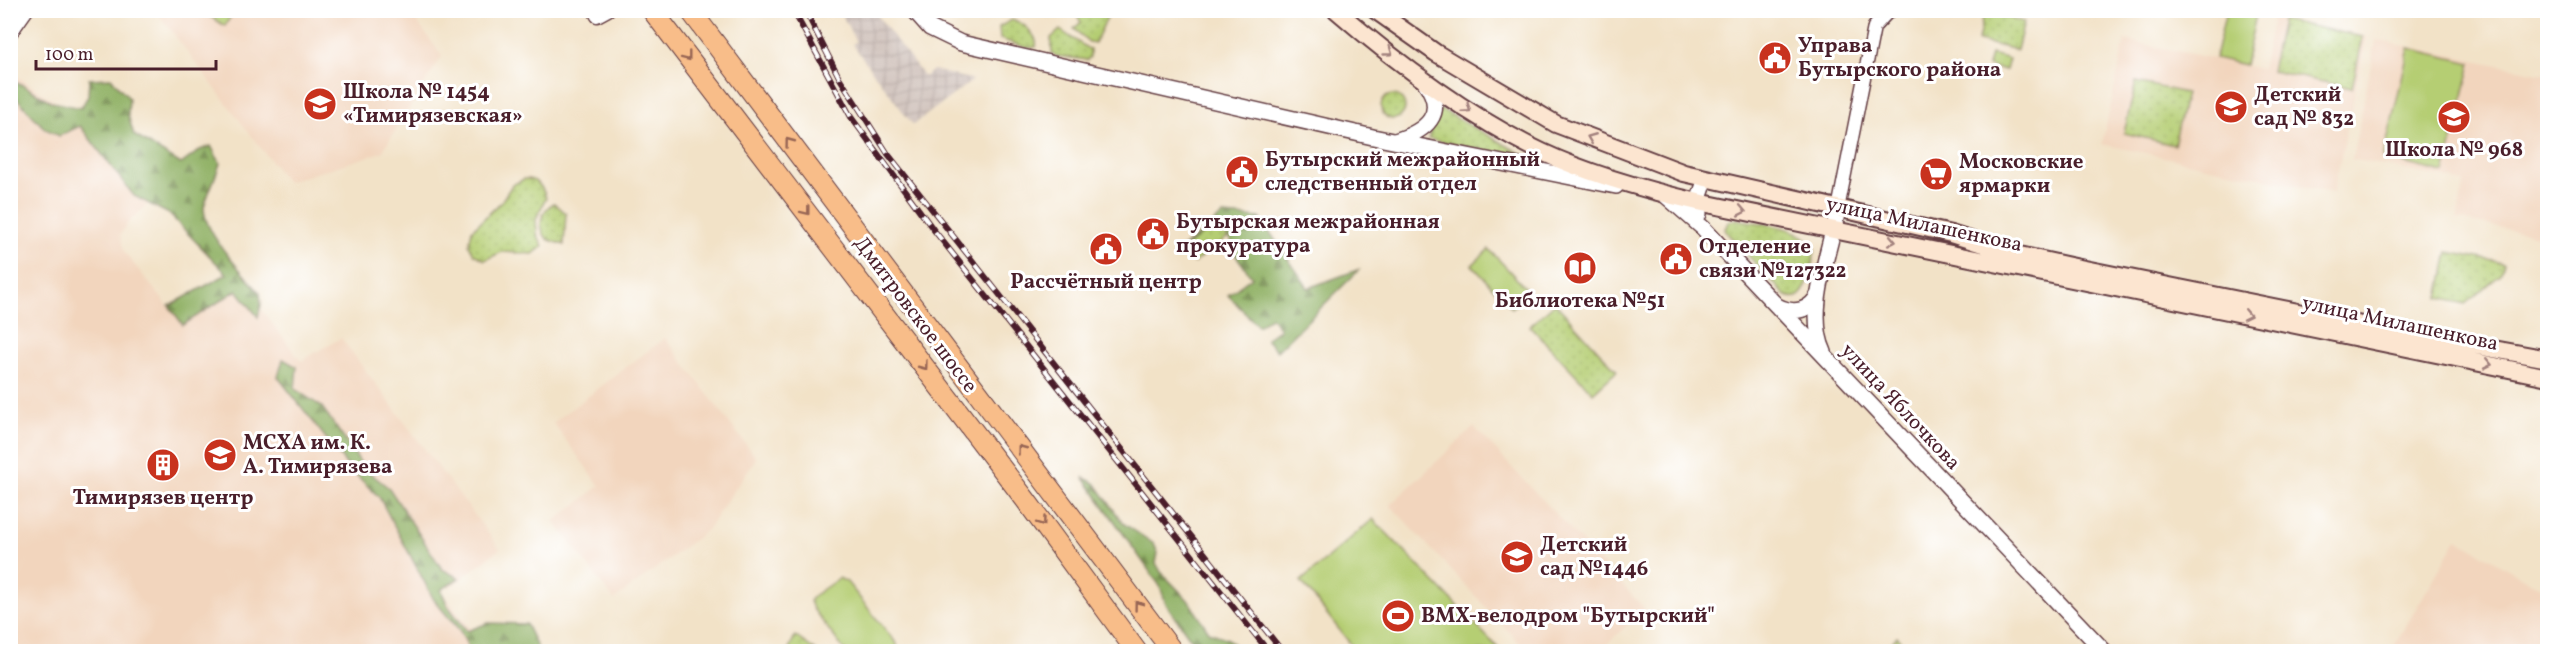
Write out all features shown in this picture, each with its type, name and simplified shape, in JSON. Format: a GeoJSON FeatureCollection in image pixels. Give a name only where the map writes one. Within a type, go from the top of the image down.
{"type":"FeatureCollection","features":[{"type":"Feature","properties":{"kind":"main road","name":"Дмитровское шоссе"},"geometry":{"type":"LineString","coordinates":[[690,10],[1173,651]]}},
{"type":"Feature","properties":{"kind":"main road","name":"улица Милашенкова"},"geometry":{"type":"LineString","coordinates":[[1336,10],[1419,75],[1481,119],[1543,152],[1602,175],[1664,194],[2547,377]]}},
{"type":"Feature","properties":{"kind":"main road","name":"улица Милашенкова"},"geometry":{"type":"LineString","coordinates":[[1375,10],[1436,53],[1556,124],[1645,160],[1706,178],[1951,234],[2014,254],[2372,327],[2547,359]]}},
{"type":"Feature","properties":{"kind":"main road","name":"Дмитровское шоссе"},"geometry":{"type":"LineString","coordinates":[[656,17],[1018,490],[1137,651]]}},
{"type":"Feature","properties":{"kind":"street"},"geometry":{"type":"LineString","coordinates":[[10,34],[27,10]]}},
{"type":"Feature","properties":{"kind":"street"},"geometry":{"type":"LineString","coordinates":[[594,10],[597,15],[608,10]]}},
{"type":"Feature","properties":{"kind":"street"},"geometry":{"type":"LineString","coordinates":[[639,10],[656,17]]}},
{"type":"Feature","properties":{"kind":"street"},"geometry":{"type":"LineString","coordinates":[[914,10],[930,28],[961,43],[1394,142],[1602,184],[1645,188]]}},
{"type":"Feature","properties":{"kind":"street"},"geometry":{"type":"LineString","coordinates":[[1380,10],[1395,26]]}},
{"type":"Feature","properties":{"kind":"street"},"geometry":{"type":"LineString","coordinates":[[1828,362],[1820,345],[1816,326],[1820,292],[1874,27],[1890,10]]}},
{"type":"Feature","properties":{"kind":"street"},"geometry":{"type":"LineString","coordinates":[[1394,142],[1417,132],[1432,118],[1435,108],[1434,98],[1419,75]]}},
{"type":"Feature","properties":{"kind":"street"},"geometry":{"type":"LineString","coordinates":[[1703,228],[1698,202],[1706,178]]}},
{"type":"Feature","properties":{"kind":"street","name":"улица Яблочкова"},"geometry":{"type":"LineString","coordinates":[[1664,194],[1703,228],[2105,651]]}},
{"type":"Feature","properties":{"kind":"street"},"geometry":{"type":"LineString","coordinates":[[1778,306],[1785,310],[1802,310],[1816,300],[1820,292]]}},
{"type":"Feature","properties":{"kind":"shaded area","name":"Школа № 1454 «Тимирязевская»"},"geometry":{"type":"Polygon","coordinates":[[[156,11],[409,11],[442,56],[382,152],[287,182],[156,11]]]}},
{"type":"Feature","properties":{"kind":"shaded area"},"geometry":{"type":"Polygon","coordinates":[[[840,11],[879,11],[877,15],[924,77],[933,70],[973,80],[913,125],[852,44],[856,42],[840,11]]]}},
{"type":"Feature","properties":{"kind":"shaded area","name":"Детский сад № 832"},"geometry":{"type":"Polygon","coordinates":[[[2273,17],[2367,37],[2333,193],[2102,144],[2125,40],[2262,69],[2273,17]]]}},
{"type":"Feature","properties":{"kind":"shaded area","name":"Школа № 968"},"geometry":{"type":"Polygon","coordinates":[[[2376,40],[2547,75],[2547,237],[2457,219],[2464,182],[2352,159],[2376,40]]]}},
{"type":"Feature","properties":{"kind":"shaded area","name":"МСХА им. К. А. Тимирязева"},"geometry":{"type":"Polygon","coordinates":[[[11,72],[158,172],[158,195],[128,223],[120,235],[124,252],[181,322],[239,280],[301,361],[341,338],[500,549],[450,587],[446,583],[439,589],[489,651],[11,651],[11,72]]]}},
{"type":"Feature","properties":{"kind":"shaded area"},"geometry":{"type":"Polygon","coordinates":[[[665,338],[756,458],[707,530],[614,600],[554,521],[600,486],[553,423],[665,338]]]}},
{"type":"Feature","properties":{"kind":"shaded area","name":"Детский сад №1446"},"geometry":{"type":"Polygon","coordinates":[[[1474,427],[1645,609],[1599,651],[1527,651],[1390,505],[1474,427]]]}},
{"type":"Feature","properties":{"kind":"shaded area"},"geometry":{"type":"Polygon","coordinates":[[[2457,539],[2547,592],[2547,651],[2391,651],[2457,539]]]}},
{"type":"Feature","properties":{"kind":"green space"},"geometry":{"type":"Polygon","coordinates":[[[201,11],[234,11],[225,26],[201,11]]]}},
{"type":"Feature","properties":{"kind":"green space"},"geometry":{"type":"Polygon","coordinates":[[[1080,11],[1110,11],[1095,43],[1089,42],[1074,29],[1081,22],[1076,14],[1080,11]]]}},
{"type":"Feature","properties":{"kind":"green space"},"geometry":{"type":"Polygon","coordinates":[[[2226,11],[2256,15],[2245,65],[2215,58],[2226,11]]]}},
{"type":"Feature","properties":{"kind":"green space"},"geometry":{"type":"Polygon","coordinates":[[[1984,12],[2024,22],[2017,50],[1978,41],[1984,12]]]}},
{"type":"Feature","properties":{"kind":"green space"},"geometry":{"type":"Polygon","coordinates":[[[1012,20],[1029,30],[1035,38],[1036,47],[1028,48],[1000,39],[999,27],[1012,20]]]}},
{"type":"Feature","properties":{"kind":"green space"},"geometry":{"type":"Polygon","coordinates":[[[2282,20],[2363,37],[2352,88],[2271,71],[2282,20]]]}},
{"type":"Feature","properties":{"kind":"green space"},"geometry":{"type":"Polygon","coordinates":[[[1060,30],[1090,50],[1090,57],[1087,60],[1056,56],[1052,53],[1051,38],[1060,30]]]}},
{"type":"Feature","properties":{"kind":"green space"},"geometry":{"type":"Polygon","coordinates":[[[2409,48],[2471,63],[2444,173],[2383,158],[2409,48]]]}},
{"type":"Feature","properties":{"kind":"green space"},"geometry":{"type":"Polygon","coordinates":[[[1991,54],[2009,59],[2006,70],[1988,66],[1991,54]]]}},
{"type":"Feature","properties":{"kind":"green space"},"geometry":{"type":"Polygon","coordinates":[[[111,78],[129,98],[128,115],[134,135],[181,164],[200,150],[211,146],[220,163],[204,207],[206,218],[217,241],[260,293],[261,305],[258,317],[237,290],[183,325],[169,306],[227,274],[169,214],[134,196],[80,126],[59,136],[44,128],[11,92],[11,82],[21,84],[52,102],[81,108],[88,96],[89,79],[111,78]]]}},
{"type":"Feature","properties":{"kind":"green space"},"geometry":{"type":"Polygon","coordinates":[[[2136,82],[2186,93],[2174,145],[2124,133],[2136,82]]]}},
{"type":"Feature","properties":{"kind":"green space"},"geometry":{"type":"Polygon","coordinates":[[[1393,95],[1401,99],[1405,107],[1401,115],[1393,119],[1385,115],[1381,107],[1385,99],[1393,95]]]}},
{"type":"Feature","properties":{"kind":"green space"},"geometry":{"type":"Polygon","coordinates":[[[1440,109],[1533,160],[1428,139],[1440,109]]]}},
{"type":"Feature","properties":{"kind":"green space"},"geometry":{"type":"Polygon","coordinates":[[[524,179],[538,184],[546,198],[536,219],[537,234],[543,246],[533,254],[502,252],[485,260],[474,254],[469,245],[472,230],[501,202],[512,185],[524,179]]]}},
{"type":"Feature","properties":{"kind":"green space"},"geometry":{"type":"Polygon","coordinates":[[[554,203],[566,213],[564,245],[547,239],[542,229],[543,214],[554,203]]]}},
{"type":"Feature","properties":{"kind":"green space"},"geometry":{"type":"Polygon","coordinates":[[[1223,215],[1260,218],[1308,288],[1360,269],[1277,351],[1266,339],[1280,329],[1271,317],[1258,326],[1228,295],[1252,277],[1229,246],[1232,242],[1217,223],[1182,248],[1223,215]]]}},
{"type":"Feature","properties":{"kind":"green space"},"geometry":{"type":"Polygon","coordinates":[[[1736,219],[1781,227],[1803,236],[1810,242],[1815,251],[1812,266],[1804,291],[1799,296],[1785,295],[1727,233],[1725,229],[1728,222],[1736,219]]]}},
{"type":"Feature","properties":{"kind":"green space"},"geometry":{"type":"Polygon","coordinates":[[[1217,222],[1228,237],[1194,263],[1183,249],[1217,222]]]}},
{"type":"Feature","properties":{"kind":"green space"},"geometry":{"type":"Polygon","coordinates":[[[1489,249],[1529,292],[1512,308],[1472,265],[1489,249]]]}},
{"type":"Feature","properties":{"kind":"green space"},"geometry":{"type":"Polygon","coordinates":[[[2448,252],[2504,263],[2500,275],[2465,304],[2439,298],[2448,252]]]}},
{"type":"Feature","properties":{"kind":"green space"},"geometry":{"type":"Polygon","coordinates":[[[1555,303],[1617,371],[1593,393],[1530,326],[1555,303]]]}},
{"type":"Feature","properties":{"kind":"green space"},"geometry":{"type":"Polygon","coordinates":[[[283,359],[297,367],[295,389],[322,407],[365,469],[389,488],[442,569],[459,578],[441,590],[448,606],[467,631],[488,623],[526,624],[539,651],[470,651],[460,631],[434,600],[379,497],[350,469],[278,377],[283,359]]]}},
{"type":"Feature","properties":{"kind":"green space"},"geometry":{"type":"Polygon","coordinates":[[[1084,478],[1095,483],[1123,523],[1154,544],[1158,553],[1156,563],[1161,572],[1188,600],[1209,632],[1228,639],[1240,651],[1199,651],[1166,604],[1160,586],[1084,478]]]}},
{"type":"Feature","properties":{"kind":"green space","name":"BMX-велодром \"Бутырский\""},"geometry":{"type":"Polygon","coordinates":[[[1373,519],[1501,651],[1356,651],[1301,581],[1373,519]]]}},
{"type":"Feature","properties":{"kind":"green space"},"geometry":{"type":"Polygon","coordinates":[[[839,578],[847,582],[897,644],[898,651],[845,651],[813,609],[810,601],[812,597],[839,578]]]}},
{"type":"Feature","properties":{"kind":"green space"},"geometry":{"type":"Polygon","coordinates":[[[795,636],[816,651],[788,651],[795,636]]]}},
{"type":"Feature","properties":{"kind":"green space"},"geometry":{"type":"Polygon","coordinates":[[[1897,637],[1910,651],[1881,651],[1897,637]]]}},
{"type":"Feature","properties":{"kind":"railway"},"geometry":{"type":"LineString","coordinates":[[793,10],[851,117],[933,229],[1269,652]]}},
{"type":"Feature","properties":{"kind":"railway"},"geometry":{"type":"LineString","coordinates":[[805,10],[839,77],[888,154],[1283,652]]}},
{"type":"Feature","properties":{"kind":"place","name":"Управа Бутырского района"},"geometry":{"type":"Point","coordinates":[1775,58]}},
{"type":"Feature","properties":{"kind":"place","name":"Школа № 1454 «Тимирязевская»"},"geometry":{"type":"Point","coordinates":[320,104]}},
{"type":"Feature","properties":{"kind":"place","name":"Детский сад № 832"},"geometry":{"type":"Point","coordinates":[2231,107]}},
{"type":"Feature","properties":{"kind":"place","name":"Школа № 968"},"geometry":{"type":"Point","coordinates":[2454,117]}},
{"type":"Feature","properties":{"kind":"place","name":"Бутырский межрайонный следственный отдел"},"geometry":{"type":"Point","coordinates":[1242,172]}},
{"type":"Feature","properties":{"kind":"place","name":"Московские ярмарки"},"geometry":{"type":"Point","coordinates":[1936,174]}},
{"type":"Feature","properties":{"kind":"place","name":"Бутырская межрайонная прокуратура"},"geometry":{"type":"Point","coordinates":[1153,234]}},
{"type":"Feature","properties":{"kind":"place","name":"Рассчётный центр"},"geometry":{"type":"Point","coordinates":[1106,249]}},
{"type":"Feature","properties":{"kind":"place","name":"Отделение связи №127322"},"geometry":{"type":"Point","coordinates":[1676,259]}},
{"type":"Feature","properties":{"kind":"place","name":"Библиотека №51"},"geometry":{"type":"Point","coordinates":[1580,268]}},
{"type":"Feature","properties":{"kind":"place","name":"МСХА им. К. А. Тимирязева"},"geometry":{"type":"Point","coordinates":[220,455]}},
{"type":"Feature","properties":{"kind":"place","name":"Тимирязев центр"},"geometry":{"type":"Point","coordinates":[163,465]}},
{"type":"Feature","properties":{"kind":"place","name":"Детский сад №1446"},"geometry":{"type":"Point","coordinates":[1517,557]}},
{"type":"Feature","properties":{"kind":"place","name":"BMX-велодром \"Бутырский\""},"geometry":{"type":"Point","coordinates":[1398,616]}}]}
